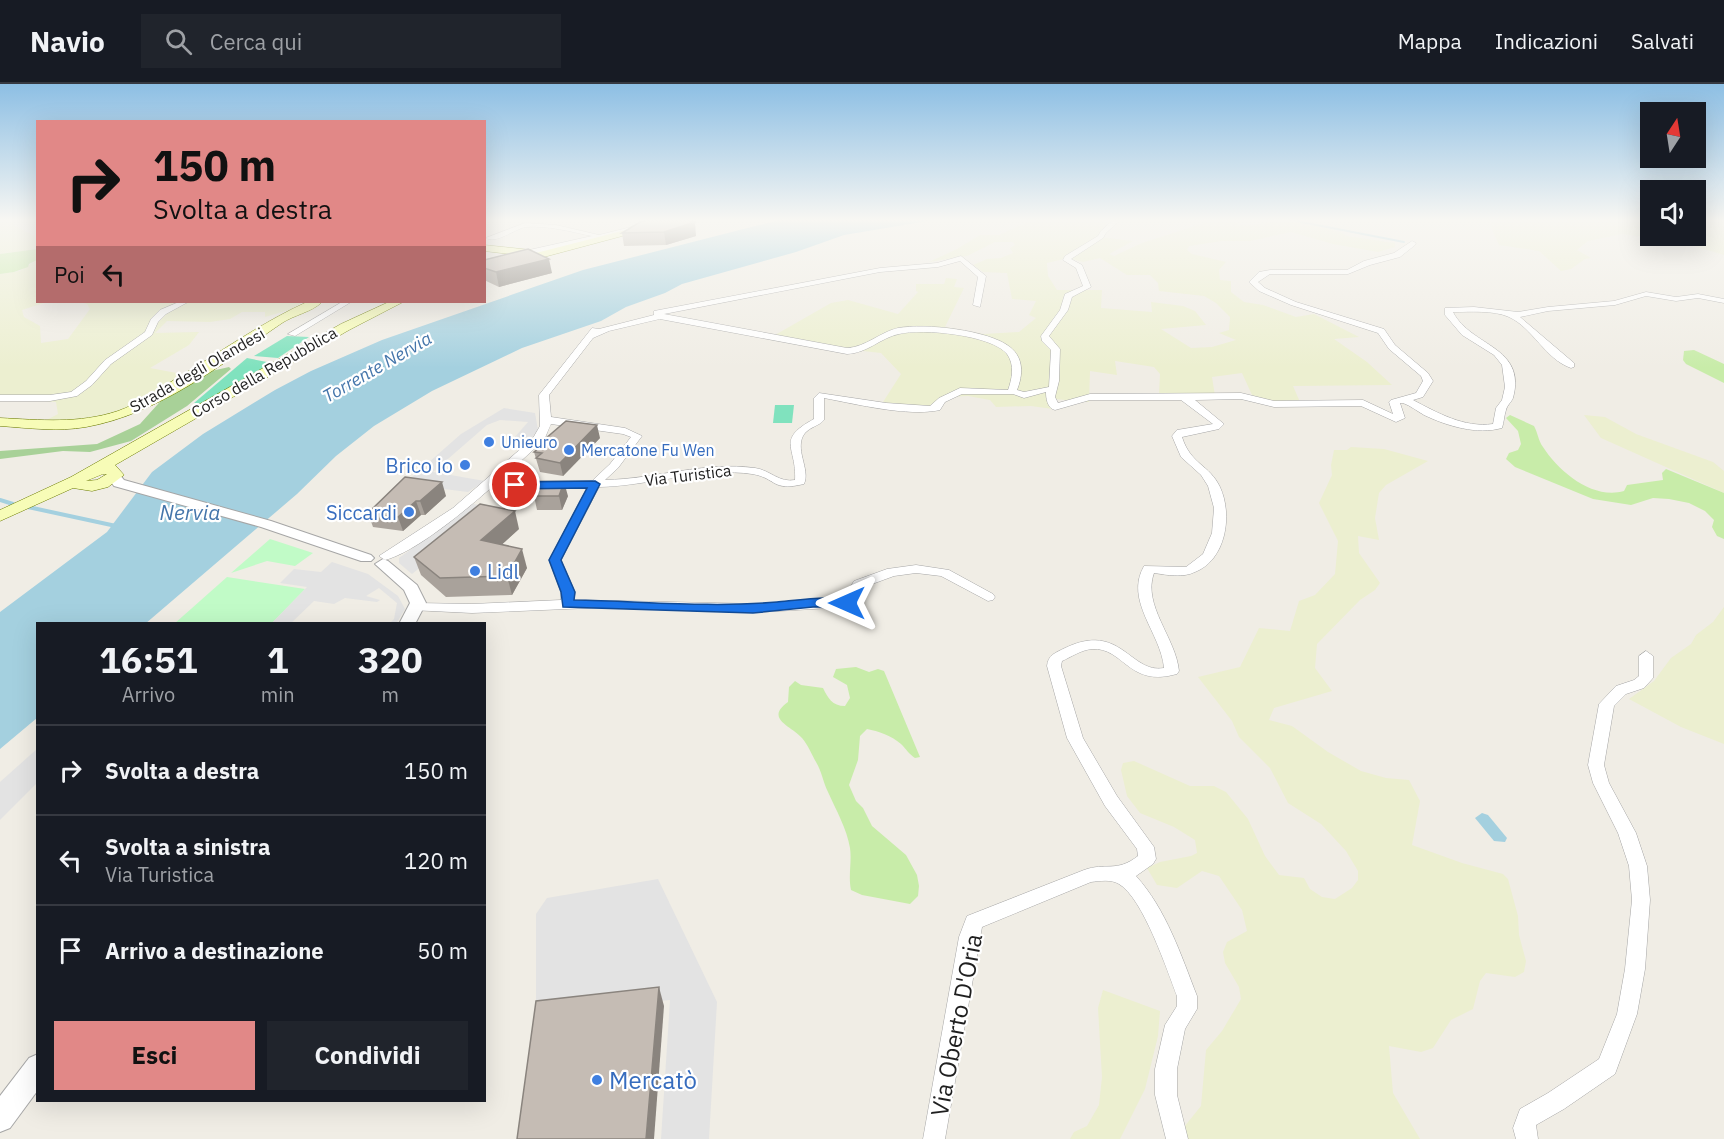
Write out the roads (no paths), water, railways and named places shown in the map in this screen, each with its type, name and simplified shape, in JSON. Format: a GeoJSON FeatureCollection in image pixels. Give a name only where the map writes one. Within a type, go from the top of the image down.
{"type":"FeatureCollection","features":[{"type":"Feature","properties":{"kind":"main road","name":"Strada degli Olandesi"},"geometry":{"type":"LineString","coordinates":[[0,422],[61,425],[85,423],[123,414],[145,404],[257,336],[279,319],[314,303]]}},
{"type":"Feature","properties":{"kind":"main road","name":"Corso della Repubblica"},"geometry":{"type":"LineString","coordinates":[[0,516],[24,504],[102,480],[133,447],[345,327],[395,303]]}},
{"type":"Feature","properties":{"kind":"main road","name":"Corso della Repubblica"},"geometry":{"type":"LineString","coordinates":[[102,480],[133,447]]}},
{"type":"Feature","properties":{"kind":"street"},"geometry":{"type":"LineString","coordinates":[[384,560],[491,484],[542,435],[547,420],[544,395],[591,336],[592,331],[656,313],[889,269]]}},
{"type":"Feature","properties":{"kind":"street"},"geometry":{"type":"LineString","coordinates":[[974,269],[982,276],[977,305]]}},
{"type":"Feature","properties":{"kind":"street"},"geometry":{"type":"LineString","coordinates":[[1080,269],[1087,287],[1068,296],[1064,310],[1045,336],[1045,339],[1056,349],[1054,367],[1057,377],[1050,397],[1055,407],[1099,396],[1118,398],[1241,396],[1274,404],[1363,403],[1396,419],[1400,418],[1394,402],[1419,395],[1428,381],[1425,375],[1392,347],[1381,331],[1347,322],[1266,292],[1253,282],[1255,278],[1270,272],[1348,272],[1354,269]]}},
{"type":"Feature","properties":{"kind":"street"},"geometry":{"type":"LineString","coordinates":[[1405,400],[1438,418],[1489,429],[1498,426],[1501,408],[1507,401],[1510,387],[1507,364],[1497,353],[1465,333],[1447,312],[1452,309],[1474,309],[1512,315],[1615,303],[1646,294],[1676,299],[1698,296],[1724,301]]}},
{"type":"Feature","properties":{"kind":"street"},"geometry":{"type":"LineString","coordinates":[[0,398],[51,398],[74,394],[89,383],[108,362],[149,333],[154,321],[163,312],[182,303]]}},
{"type":"Feature","properties":{"kind":"street"},"geometry":{"type":"LineString","coordinates":[[292,334],[345,303]]}},
{"type":"Feature","properties":{"kind":"street"},"geometry":{"type":"LineString","coordinates":[[1512,315],[1538,335],[1554,353],[1571,364]]}},
{"type":"Feature","properties":{"kind":"street"},"geometry":{"type":"LineString","coordinates":[[591,336],[606,329],[660,316],[847,351],[862,350],[877,340],[900,331],[956,333],[999,343],[1009,349],[1015,359],[1018,374],[1012,391],[1024,395],[1041,389],[1052,392]]}},
{"type":"Feature","properties":{"kind":"street","name":"Via Turistica"},"geometry":{"type":"LineString","coordinates":[[491,484],[634,482],[722,469],[756,471],[778,483],[792,485],[800,482],[802,476],[795,444],[796,437],[804,428],[819,420],[819,398],[822,395],[886,406],[930,409],[936,408],[942,400],[960,391],[1009,393]]}},
{"type":"Feature","properties":{"kind":"street"},"geometry":{"type":"LineString","coordinates":[[1118,875],[1134,869],[1147,859],[1145,847],[1116,809],[1075,738],[1054,666],[1055,659],[1074,649],[1092,644],[1104,645],[1140,669],[1166,674],[1172,671],[1173,659],[1145,600],[1142,585],[1149,569],[1187,571],[1197,567],[1216,544],[1220,515],[1220,499],[1214,484],[1208,476],[1185,458],[1177,436],[1181,432],[1219,427],[1219,424],[1184,397]]}},
{"type":"Feature","properties":{"kind":"street"},"geometry":{"type":"LineString","coordinates":[[547,420],[625,431],[637,436],[614,466],[595,484],[555,560],[568,592],[567,604]]}},
{"type":"Feature","properties":{"kind":"street"},"geometry":{"type":"LineString","coordinates":[[102,480],[366,558],[374,555],[384,560],[411,588],[418,603],[408,622]]}},
{"type":"Feature","properties":{"kind":"street"},"geometry":{"type":"LineString","coordinates":[[416,607],[455,610],[567,604],[753,609],[813,603],[847,603],[859,584],[892,572],[916,569],[944,573],[988,597]]}},
{"type":"Feature","properties":{"kind":"street"},"geometry":{"type":"LineString","coordinates":[[1527,1139],[1524,1128],[1528,1117],[1607,1066],[1627,1014],[1635,969],[1641,900],[1638,866],[1627,833],[1601,783],[1596,765],[1607,704],[1621,690],[1639,684],[1646,678],[1646,656]]}},
{"type":"Feature","properties":{"kind":"street","name":"Via Oberto D'Oria"},"geometry":{"type":"LineString","coordinates":[[934,1139],[969,937],[974,922],[1090,874],[1118,875]]}},
{"type":"Feature","properties":{"kind":"street"},"geometry":{"type":"LineString","coordinates":[[1118,875],[1130,881],[1152,915],[1187,996],[1187,1009],[1175,1025],[1166,1069],[1166,1095],[1177,1139]]}},
{"type":"Feature","properties":{"kind":"street"},"geometry":{"type":"LineString","coordinates":[[0,1118],[36,1070]]}},
{"type":"Feature","properties":{"kind":"water","name":"Nervia"},"geometry":{"type":"Polygon","coordinates":[[[735,269],[682,284],[665,293],[626,307],[601,321],[522,348],[432,391],[374,426],[336,456],[297,494],[147,622],[36,622],[36,719],[0,749],[0,612],[107,532],[152,472],[203,434],[311,371],[382,340],[583,270],[735,269]]]}},
{"type":"Feature","properties":{"kind":"water"},"geometry":{"type":"Polygon","coordinates":[[[1482,813],[1488,815],[1507,838],[1505,842],[1494,841],[1475,818],[1482,813]]]}},
{"type":"Feature","properties":{"kind":"waterway"},"geometry":{"type":"LineString","coordinates":[[0,500],[13,504]]}},
{"type":"Feature","properties":{"kind":"waterway"},"geometry":{"type":"LineString","coordinates":[[28,507],[116,526]]}},
{"type":"Feature","properties":{"kind":"place","name":"Unieuro"},"geometry":{"type":"Point","coordinates":[489,442]}},
{"type":"Feature","properties":{"kind":"place","name":"Mercatone Fu Wen"},"geometry":{"type":"Point","coordinates":[569,450]}},
{"type":"Feature","properties":{"kind":"place","name":"Brico io"},"geometry":{"type":"Point","coordinates":[465,465]}},
{"type":"Feature","properties":{"kind":"place","name":"Siccardi"},"geometry":{"type":"Point","coordinates":[409,512]}},
{"type":"Feature","properties":{"kind":"place","name":"Lidl"},"geometry":{"type":"Point","coordinates":[475,571]}},
{"type":"Feature","properties":{"kind":"place","name":"Mercatò"},"geometry":{"type":"Point","coordinates":[597,1080]}},
{"type":"Feature","properties":{"kind":"water label","name":"Torrente Nervia"},"geometry":{"type":"Point","coordinates":[377,367]}}]}
